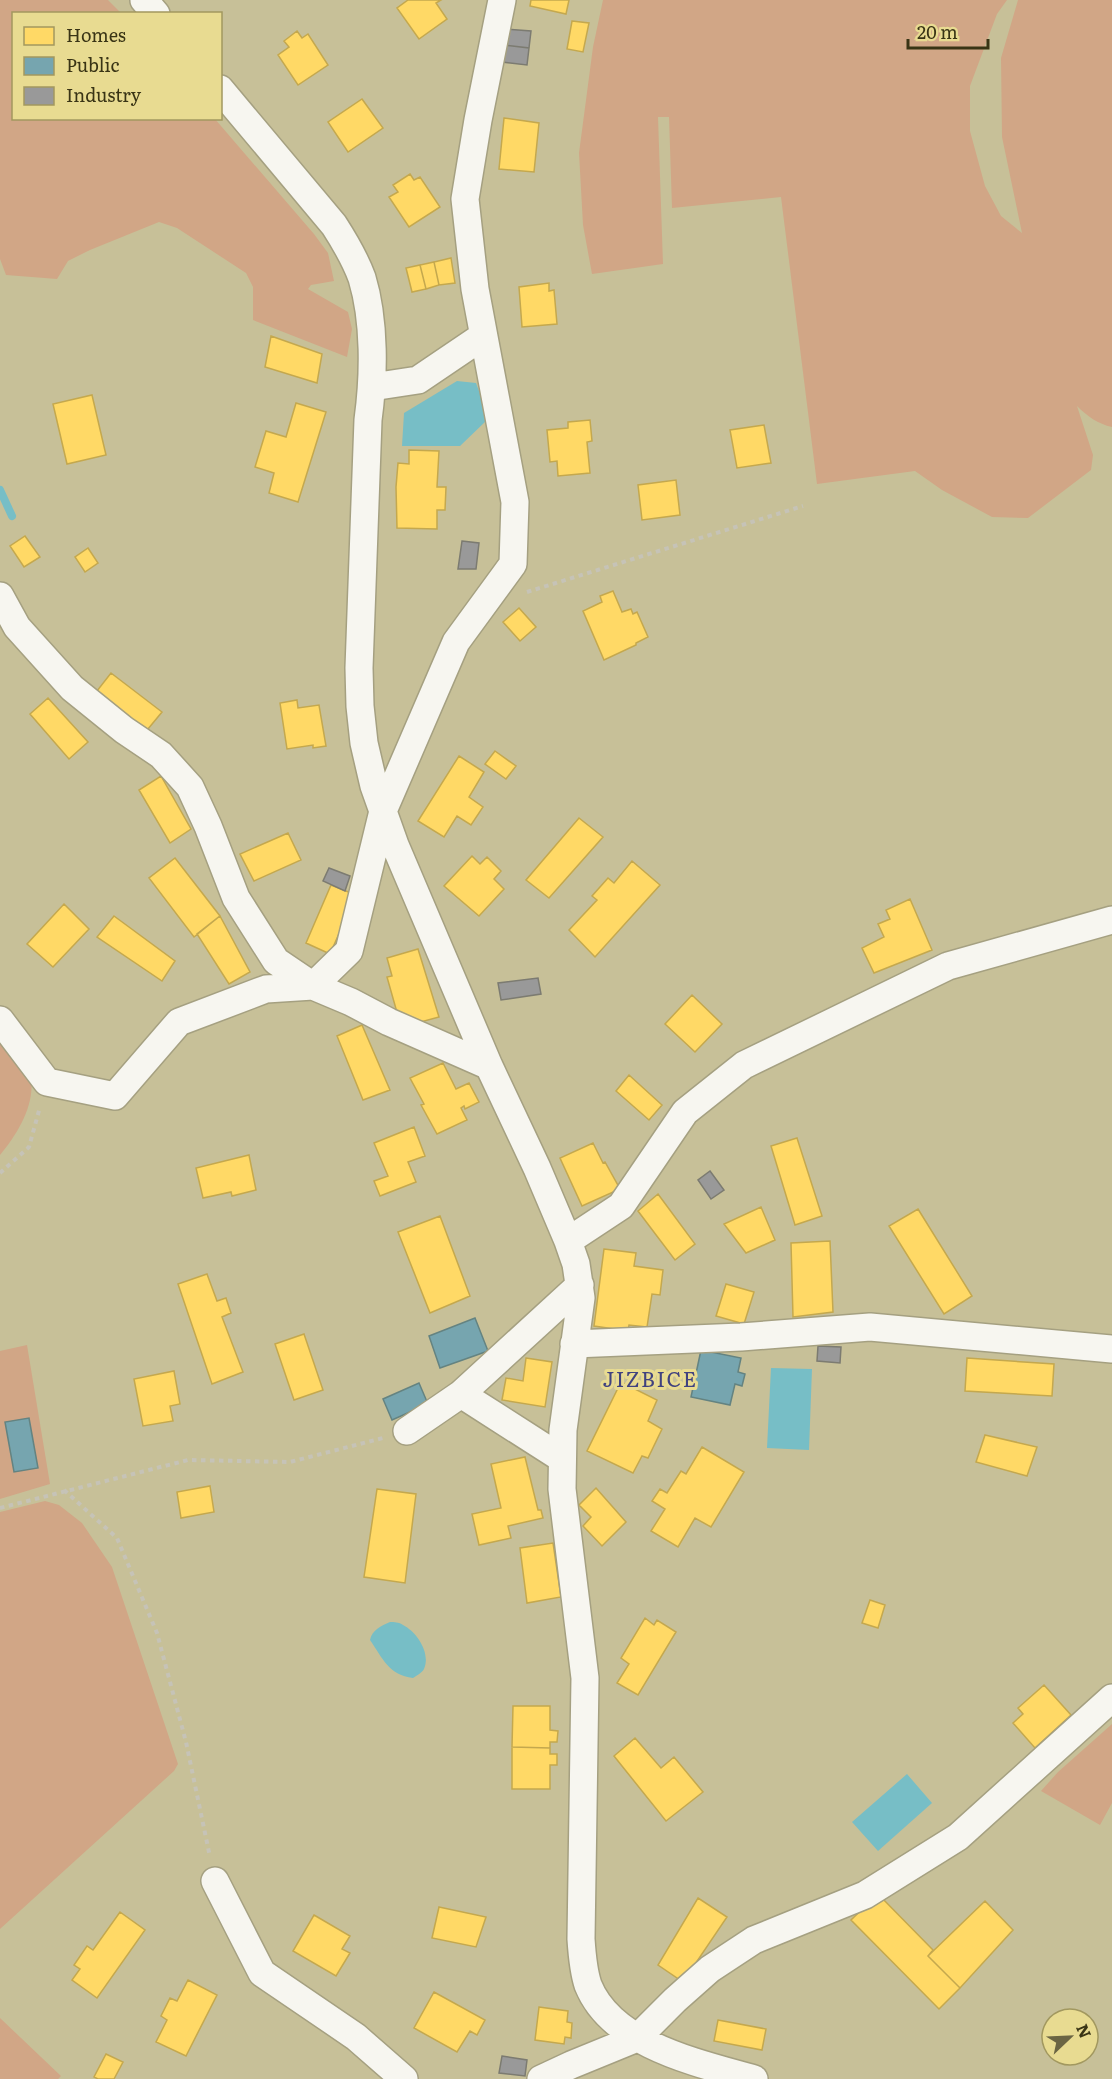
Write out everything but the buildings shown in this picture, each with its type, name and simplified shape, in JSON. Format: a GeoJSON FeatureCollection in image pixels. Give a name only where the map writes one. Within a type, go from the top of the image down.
{"type":"FeatureCollection","features":[{"type":"Feature","properties":{"kind":"street"},"geometry":{"type":"LineString","coordinates":[[144,0],[154,12]]}},
{"type":"Feature","properties":{"kind":"street"},"geometry":{"type":"LineString","coordinates":[[0,1020],[47,1082],[115,1096],[179,1022],[266,989],[313,986],[349,951],[383,811],[456,642],[513,564],[515,502],[475,289],[465,199],[502,0]]}},
{"type":"Feature","properties":{"kind":"street"},"geometry":{"type":"LineString","coordinates":[[222,91],[334,225],[349,249],[361,277],[370,325],[372,387],[368,420],[359,688],[364,743],[395,845],[489,1066],[568,1241],[580,1285],[580,1312],[566,1402],[561,1458],[562,1489],[585,1678],[581,1939],[583,1964],[589,1986],[598,2002],[609,2016],[637,2038],[672,2054],[754,2079]]}},
{"type":"Feature","properties":{"kind":"street"},"geometry":{"type":"LineString","coordinates":[[372,387],[418,380],[483,336]]}},
{"type":"Feature","properties":{"kind":"street"},"geometry":{"type":"LineString","coordinates":[[0,596],[17,627],[72,688],[124,730],[161,754],[190,787],[236,898],[276,961],[313,986],[489,1066]]}},
{"type":"Feature","properties":{"kind":"street"},"geometry":{"type":"LineString","coordinates":[[568,1241],[621,1206],[685,1112],[744,1065],[948,966],[1112,920]]}},
{"type":"Feature","properties":{"kind":"street"},"geometry":{"type":"LineString","coordinates":[[407,1431],[461,1394],[580,1285]]}},
{"type":"Feature","properties":{"kind":"street"},"geometry":{"type":"LineString","coordinates":[[574,1344],[741,1337],[870,1327],[1112,1349]]}},
{"type":"Feature","properties":{"kind":"street"},"geometry":{"type":"LineString","coordinates":[[461,1394],[561,1458]]}},
{"type":"Feature","properties":{"kind":"street"},"geometry":{"type":"LineString","coordinates":[[541,2079],[565,2072],[637,2038],[675,2000],[711,1969],[754,1940],[865,1894],[958,1837],[1112,1698]]}},
{"type":"Feature","properties":{"kind":"street"},"geometry":{"type":"LineString","coordinates":[[214,1881],[262,1973],[356,2037],[404,2079]]}},
{"type":"Feature","properties":{"kind":"path"},"geometry":{"type":"LineString","coordinates":[[483,606],[803,506]]}},
{"type":"Feature","properties":{"kind":"path"},"geometry":{"type":"LineString","coordinates":[[0,1173],[29,1147],[47,1082]]}},
{"type":"Feature","properties":{"kind":"path"},"geometry":{"type":"LineString","coordinates":[[0,1508],[188,1460],[290,1462],[407,1431]]}},
{"type":"Feature","properties":{"kind":"path"},"geometry":{"type":"LineString","coordinates":[[64,1490],[117,1538],[157,1633],[186,1742],[214,1881]]}},
{"type":"Feature","properties":{"kind":"shaded area"},"geometry":{"type":"Polygon","coordinates":[[[0,0],[108,0],[120,12],[12,12],[12,120],[216,120],[328,253],[334,281],[311,285],[308,289],[348,312],[352,329],[347,357],[253,320],[253,287],[246,273],[177,228],[159,222],[68,261],[57,279],[6,275],[0,259],[0,0]]]}},
{"type":"Feature","properties":{"kind":"shaded area"},"geometry":{"type":"Polygon","coordinates":[[[603,0],[1007,0],[997,14],[970,86],[970,131],[985,186],[1001,216],[1022,233],[1002,137],[1001,58],[1018,0],[1112,0],[1112,427],[1093,419],[1077,406],[1093,455],[1091,470],[1028,518],[992,517],[942,490],[915,471],[817,484],[781,197],[672,208],[669,117],[658,117],[663,264],[592,274],[583,225],[579,153],[593,47],[603,0]]]}},
{"type":"Feature","properties":{"kind":"shaded area"},"geometry":{"type":"Polygon","coordinates":[[[0,1024],[27,1064],[32,1088],[30,1101],[21,1124],[0,1155],[0,1024]]]}},
{"type":"Feature","properties":{"kind":"shaded area"},"geometry":{"type":"Polygon","coordinates":[[[27,1345],[50,1484],[0,1499],[0,1351],[27,1345]]]}},
{"type":"Feature","properties":{"kind":"shaded area"},"geometry":{"type":"Polygon","coordinates":[[[45,1501],[59,1505],[82,1523],[112,1567],[178,1764],[174,1771],[0,1929],[0,1512],[45,1501]]]}},
{"type":"Feature","properties":{"kind":"shaded area"},"geometry":{"type":"Polygon","coordinates":[[[1112,1724],[1112,1803],[1100,1825],[1041,1791],[1058,1772],[1112,1724]]]}},
{"type":"Feature","properties":{"kind":"shaded area"},"geometry":{"type":"Polygon","coordinates":[[[0,2018],[61,2076],[58,2079],[0,2079],[0,2018]]]}},
{"type":"Feature","properties":{"kind":"water"},"geometry":{"type":"Polygon","coordinates":[[[457,381],[476,383],[485,407],[486,421],[460,446],[402,446],[404,413],[457,381]]]}},
{"type":"Feature","properties":{"kind":"water"},"geometry":{"type":"Polygon","coordinates":[[[771,1368],[812,1369],[809,1450],[767,1448],[771,1368]]]}},
{"type":"Feature","properties":{"kind":"water"},"geometry":{"type":"Polygon","coordinates":[[[390,1622],[400,1623],[408,1628],[418,1638],[424,1650],[426,1663],[424,1669],[413,1678],[392,1670],[370,1640],[375,1631],[390,1622]]]}},
{"type":"Feature","properties":{"kind":"water"},"geometry":{"type":"Polygon","coordinates":[[[907,1774],[932,1803],[878,1851],[852,1822],[907,1774]]]}},
{"type":"Feature","properties":{"kind":"waterway"},"geometry":{"type":"LineString","coordinates":[[0,490],[12,516]]}},
{"type":"Feature","properties":{"kind":"district","name":"JIZBICE"},"geometry":{"type":"Point","coordinates":[650,1380]}}]}
